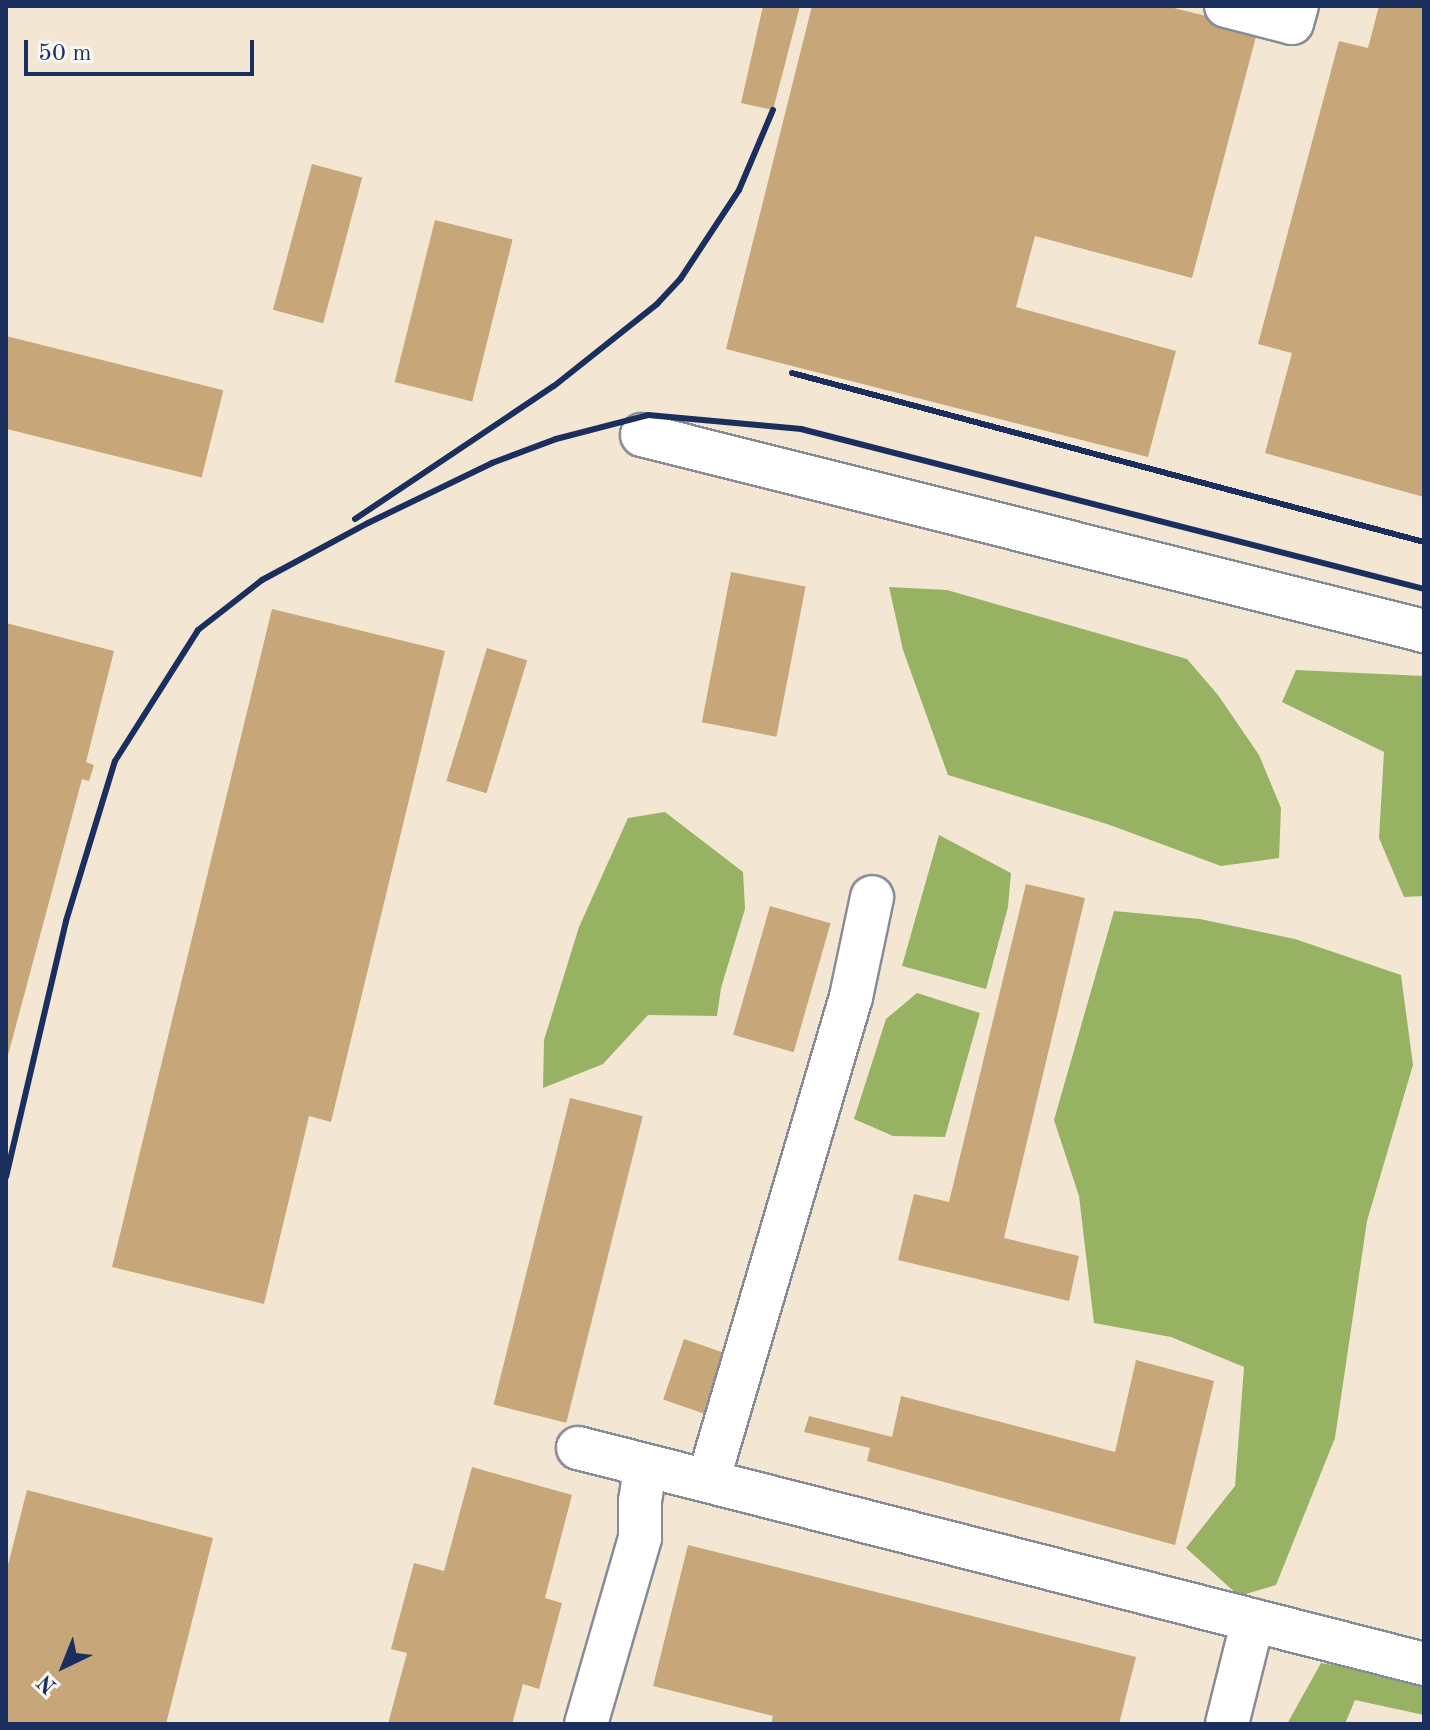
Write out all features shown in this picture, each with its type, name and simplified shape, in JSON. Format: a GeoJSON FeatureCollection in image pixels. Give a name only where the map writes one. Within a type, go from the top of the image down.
{"type":"FeatureCollection","features":[{"type":"Feature","properties":{"kind":"street"},"geometry":{"type":"LineString","coordinates":[[1226,6],[1292,23],[1297,6]]}},
{"type":"Feature","properties":{"kind":"street"},"geometry":{"type":"LineString","coordinates":[[642,435],[1424,631]]}},
{"type":"Feature","properties":{"kind":"street"},"geometry":{"type":"LineString","coordinates":[[708,1481],[851,997],[872,897]]}},
{"type":"Feature","properties":{"kind":"street"},"geometry":{"type":"LineString","coordinates":[[578,1448],[1424,1664]]}},
{"type":"Feature","properties":{"kind":"street"},"geometry":{"type":"LineString","coordinates":[[586,1724],[640,1538],[640,1501],[646,1465]]}},
{"type":"Feature","properties":{"kind":"street"},"geometry":{"type":"LineString","coordinates":[[1227,1724],[1253,1620]]}},
{"type":"Feature","properties":{"kind":"green space"},"geometry":{"type":"Polygon","coordinates":[[[889,587],[947,590],[1187,659],[1218,695],[1259,755],[1281,808],[1279,858],[1221,866],[1107,824],[948,775],[903,650],[889,587]]]}},
{"type":"Feature","properties":{"kind":"green space"},"geometry":{"type":"Polygon","coordinates":[[[1296,670],[1424,676],[1424,896],[1404,897],[1379,838],[1384,752],[1282,702],[1296,670]]]}},
{"type":"Feature","properties":{"kind":"green space"},"geometry":{"type":"Polygon","coordinates":[[[665,812],[743,872],[745,909],[721,988],[717,1016],[648,1015],[603,1064],[543,1088],[544,1040],[579,927],[628,818],[665,812]]]}},
{"type":"Feature","properties":{"kind":"green space"},"geometry":{"type":"Polygon","coordinates":[[[939,835],[1011,873],[1008,907],[986,989],[902,966],[939,835]]]}},
{"type":"Feature","properties":{"kind":"green space"},"geometry":{"type":"Polygon","coordinates":[[[1114,911],[1200,919],[1295,939],[1401,975],[1413,1065],[1367,1221],[1335,1438],[1276,1585],[1239,1596],[1186,1548],[1235,1486],[1244,1367],[1171,1337],[1094,1323],[1079,1196],[1054,1120],[1114,911]]]}},
{"type":"Feature","properties":{"kind":"green space"},"geometry":{"type":"Polygon","coordinates":[[[917,993],[980,1013],[945,1137],[893,1136],[854,1119],[886,1019],[917,993]]]}},
{"type":"Feature","properties":{"kind":"green space"},"geometry":{"type":"Polygon","coordinates":[[[1321,1663],[1382,1673],[1424,1687],[1424,1715],[1355,1700],[1345,1724],[1287,1724],[1321,1663]]]}},
{"type":"Feature","properties":{"kind":"building"},"geometry":{"type":"Polygon","coordinates":[[[763,6],[800,6],[773,110],[741,103],[763,6]]]}},
{"type":"Feature","properties":{"kind":"building"},"geometry":{"type":"Polygon","coordinates":[[[812,6],[1166,6],[1258,29],[1192,278],[1035,236],[1016,307],[1176,351],[1148,457],[726,349],[812,6]]]}},
{"type":"Feature","properties":{"kind":"building"},"geometry":{"type":"Polygon","coordinates":[[[1379,6],[1424,6],[1424,497],[1265,453],[1292,353],[1258,344],[1339,41],[1368,48],[1379,6]]]}},
{"type":"Feature","properties":{"kind":"building"},"geometry":{"type":"Polygon","coordinates":[[[312,164],[362,177],[323,323],[273,310],[312,164]]]}},
{"type":"Feature","properties":{"kind":"building"},"geometry":{"type":"Polygon","coordinates":[[[435,220],[513,239],[472,401],[395,382],[435,220]]]}},
{"type":"Feature","properties":{"kind":"building"},"geometry":{"type":"Polygon","coordinates":[[[6,336],[223,390],[202,478],[6,429],[6,336]]]}},
{"type":"Feature","properties":{"kind":"building"},"geometry":{"type":"Polygon","coordinates":[[[731,572],[806,587],[776,737],[702,722],[731,572]]]}},
{"type":"Feature","properties":{"kind":"building"},"geometry":{"type":"Polygon","coordinates":[[[272,609],[445,651],[331,1122],[309,1116],[264,1304],[112,1267],[272,609]]]}},
{"type":"Feature","properties":{"kind":"building"},"geometry":{"type":"Polygon","coordinates":[[[6,623],[114,651],[86,762],[94,765],[89,781],[82,779],[7,1059],[6,623]]]}},
{"type":"Feature","properties":{"kind":"building"},"geometry":{"type":"Polygon","coordinates":[[[487,648],[527,660],[487,793],[446,781],[487,648]]]}},
{"type":"Feature","properties":{"kind":"building"},"geometry":{"type":"Polygon","coordinates":[[[1026,884],[1085,898],[1004,1238],[1079,1256],[1069,1301],[898,1260],[914,1194],[949,1202],[1026,884]]]}},
{"type":"Feature","properties":{"kind":"building"},"geometry":{"type":"Polygon","coordinates":[[[770,906],[831,923],[794,1052],[733,1035],[770,906]]]}},
{"type":"Feature","properties":{"kind":"building"},"geometry":{"type":"Polygon","coordinates":[[[570,1098],[643,1116],[566,1423],[494,1405],[570,1098]]]}},
{"type":"Feature","properties":{"kind":"building"},"geometry":{"type":"Polygon","coordinates":[[[684,1339],[730,1355],[709,1415],[663,1400],[684,1339]]]}},
{"type":"Feature","properties":{"kind":"building"},"geometry":{"type":"Polygon","coordinates":[[[1136,1360],[1214,1381],[1175,1545],[867,1461],[870,1448],[804,1432],[809,1416],[892,1437],[901,1396],[1115,1452],[1136,1360]]]}},
{"type":"Feature","properties":{"kind":"building"},"geometry":{"type":"Polygon","coordinates":[[[472,1467],[572,1495],[545,1598],[562,1603],[539,1689],[523,1684],[512,1724],[388,1724],[407,1653],[391,1649],[414,1563],[444,1571],[472,1467]]]}},
{"type":"Feature","properties":{"kind":"building"},"geometry":{"type":"Polygon","coordinates":[[[27,1490],[213,1538],[166,1724],[6,1724],[6,1573],[27,1490]]]}},
{"type":"Feature","properties":{"kind":"building"},"geometry":{"type":"Polygon","coordinates":[[[688,1545],[1136,1657],[1119,1724],[771,1724],[773,1716],[653,1686],[688,1545]]]}},
{"type":"Feature","properties":{"kind":"railway"},"geometry":{"type":"LineString","coordinates":[[355,519],[554,386],[657,304],[681,278],[739,190],[773,110]]}},
{"type":"Feature","properties":{"kind":"railway"},"geometry":{"type":"LineString","coordinates":[[792,373],[1424,542]]}},
{"type":"Feature","properties":{"kind":"railway"},"geometry":{"type":"LineString","coordinates":[[6,1177],[66,921],[115,761],[198,630],[262,580],[368,523],[492,463],[556,439],[648,415],[801,429],[1424,589]]}}]}
